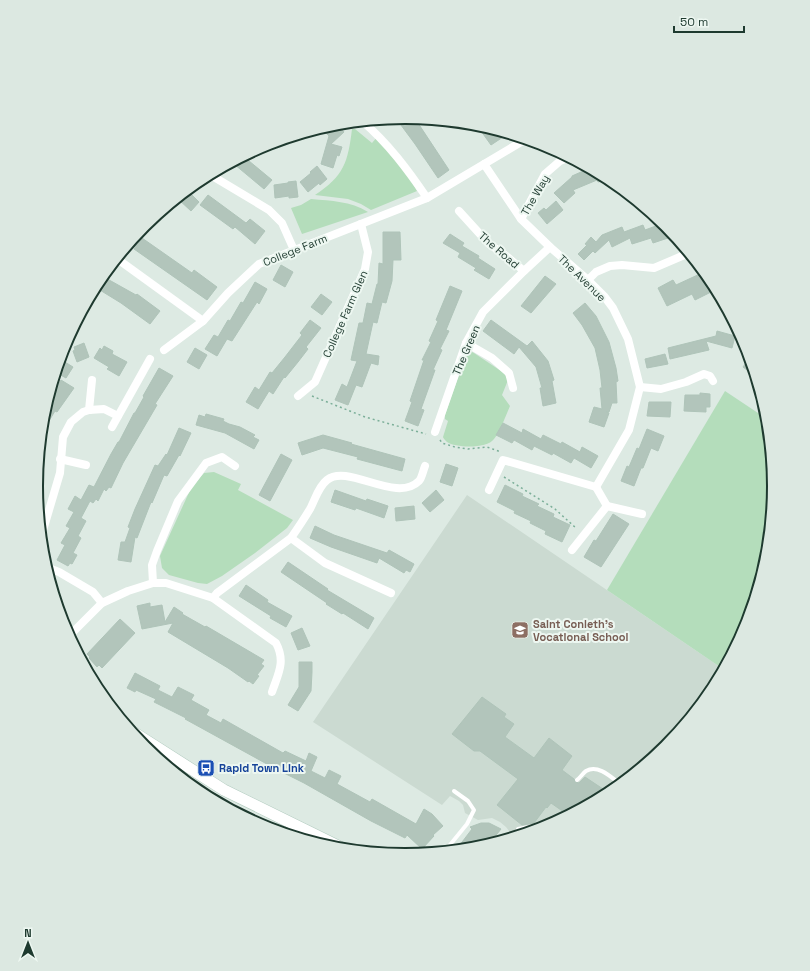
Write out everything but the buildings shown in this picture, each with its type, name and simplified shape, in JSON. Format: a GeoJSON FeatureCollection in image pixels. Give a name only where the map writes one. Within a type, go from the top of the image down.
{"type":"FeatureCollection","features":[{"type":"Feature","properties":{"kind":"main road"},"geometry":{"type":"LineString","coordinates":[[152,744],[224,790],[305,833]]}},
{"type":"Feature","properties":{"kind":"street"},"geometry":{"type":"LineString","coordinates":[[368,126],[378,134],[406,168],[427,198]]}},
{"type":"Feature","properties":{"kind":"street","name":"College Farm"},"geometry":{"type":"LineString","coordinates":[[164,350],[203,321],[228,292],[259,264],[427,198],[520,143]]}},
{"type":"Feature","properties":{"kind":"street","name":"The Way"},"geometry":{"type":"LineString","coordinates":[[521,219],[545,174],[563,160]]}},
{"type":"Feature","properties":{"kind":"street","name":"The Avenue"},"geometry":{"type":"LineString","coordinates":[[484,164],[521,219],[604,296],[613,308],[628,339],[640,387],[629,430],[596,487]]}},
{"type":"Feature","properties":{"kind":"street"},"geometry":{"type":"LineString","coordinates":[[215,178],[269,210],[282,223],[294,250]]}},
{"type":"Feature","properties":{"kind":"street","name":"The Road"},"geometry":{"type":"LineString","coordinates":[[459,212],[489,244],[524,271]]}},
{"type":"Feature","properties":{"kind":"street","name":"College Farm Glen"},"geometry":{"type":"LineString","coordinates":[[301,394],[315,382],[365,269],[368,252],[361,224]]}},
{"type":"Feature","properties":{"kind":"street","name":"The Green"},"geometry":{"type":"LineString","coordinates":[[435,432],[466,343],[483,312],[550,247]]}},
{"type":"Feature","properties":{"kind":"street"},"geometry":{"type":"LineString","coordinates":[[588,280],[596,272],[610,266],[622,265],[654,268],[684,255]]}},
{"type":"Feature","properties":{"kind":"street"},"geometry":{"type":"LineString","coordinates":[[121,262],[203,321]]}},
{"type":"Feature","properties":{"kind":"street"},"geometry":{"type":"LineString","coordinates":[[466,343],[492,358],[509,373],[514,388]]}},
{"type":"Feature","properties":{"kind":"street"},"geometry":{"type":"LineString","coordinates":[[112,427],[150,359]]}},
{"type":"Feature","properties":{"kind":"street"},"geometry":{"type":"LineString","coordinates":[[640,387],[662,389],[686,382],[704,374],[710,376],[713,381]]}},
{"type":"Feature","properties":{"kind":"street"},"geometry":{"type":"LineString","coordinates":[[89,410],[92,380]]}},
{"type":"Feature","properties":{"kind":"street"},"geometry":{"type":"LineString","coordinates":[[45,523],[60,473],[60,459],[64,437],[72,422],[83,412],[89,410],[104,409],[118,416]]}},
{"type":"Feature","properties":{"kind":"street"},"geometry":{"type":"LineString","coordinates":[[153,583],[152,565],[157,551],[178,502],[196,475],[206,463],[222,457],[235,466]]}},
{"type":"Feature","properties":{"kind":"street"},"geometry":{"type":"LineString","coordinates":[[60,459],[86,465]]}},
{"type":"Feature","properties":{"kind":"street"},"geometry":{"type":"LineString","coordinates":[[488,490],[503,460],[596,487],[607,506],[642,514]]}},
{"type":"Feature","properties":{"kind":"street"},"geometry":{"type":"LineString","coordinates":[[213,598],[217,593],[291,538],[311,508],[320,488],[328,479],[337,476],[354,478],[388,487],[406,488],[420,480],[425,466]]}},
{"type":"Feature","properties":{"kind":"street"},"geometry":{"type":"LineString","coordinates":[[572,550],[607,506]]}},
{"type":"Feature","properties":{"kind":"street"},"geometry":{"type":"LineString","coordinates":[[291,538],[325,563],[391,593]]}},
{"type":"Feature","properties":{"kind":"street"},"geometry":{"type":"LineString","coordinates":[[53,570],[93,592],[102,603]]}},
{"type":"Feature","properties":{"kind":"street"},"geometry":{"type":"LineString","coordinates":[[74,631],[102,603],[128,591],[153,583],[166,583],[213,598],[276,643],[281,652],[281,666],[272,692]]}},
{"type":"Feature","properties":{"kind":"lane"},"geometry":{"type":"LineString","coordinates":[[577,780],[586,771],[592,769],[601,770],[615,780]]}},
{"type":"Feature","properties":{"kind":"lane"},"geometry":{"type":"LineString","coordinates":[[451,844],[467,824],[474,810],[468,801],[454,790]]}},
{"type":"Feature","properties":{"kind":"path"},"geometry":{"type":"LineString","coordinates":[[301,394],[365,417],[426,434],[435,432],[442,443],[455,447],[468,449],[487,446],[506,454]]}},
{"type":"Feature","properties":{"kind":"path"},"geometry":{"type":"LineString","coordinates":[[497,473],[555,509],[574,524],[584,536]]}},
{"type":"Feature","properties":{"kind":"shaded area","name":"Saint Conleth's Vocational School"},"geometry":{"type":"Polygon","coordinates":[[[467,495],[719,666],[706,687],[677,724],[644,758],[625,773],[586,799],[565,810],[544,820],[510,832],[500,822],[492,818],[478,820],[465,813],[463,805],[450,796],[442,805],[313,722],[467,495]]]}},
{"type":"Feature","properties":{"kind":"green space"},"geometry":{"type":"Polygon","coordinates":[[[352,129],[355,129],[372,143],[378,136],[409,176],[417,191],[371,210],[348,199],[315,195],[332,181],[343,167],[349,151],[352,129]]]}},
{"type":"Feature","properties":{"kind":"green space"},"geometry":{"type":"Polygon","coordinates":[[[311,199],[348,204],[368,212],[302,234],[291,208],[301,205],[311,199]]]}},
{"type":"Feature","properties":{"kind":"green space"},"geometry":{"type":"Polygon","coordinates":[[[470,351],[504,373],[508,380],[502,395],[510,406],[503,423],[494,439],[485,445],[478,446],[451,444],[443,437],[448,421],[445,419],[445,415],[466,355],[470,351]]]}},
{"type":"Feature","properties":{"kind":"green space"},"geometry":{"type":"Polygon","coordinates":[[[725,391],[760,414],[764,438],[767,486],[764,533],[755,579],[748,602],[730,646],[719,666],[607,590],[725,391]]]}},
{"type":"Feature","properties":{"kind":"green space"},"geometry":{"type":"Polygon","coordinates":[[[214,472],[241,484],[238,490],[293,520],[287,528],[255,553],[222,576],[207,584],[169,575],[162,568],[160,556],[191,488],[204,473],[214,472]]]}},
{"type":"Feature","properties":{"kind":"place","name":"Saint Conleth's Vocational School"},"geometry":{"type":"Point","coordinates":[520,630]}},
{"type":"Feature","properties":{"kind":"place","name":"Rapid Town Link"},"geometry":{"type":"Point","coordinates":[206,768]}}]}
